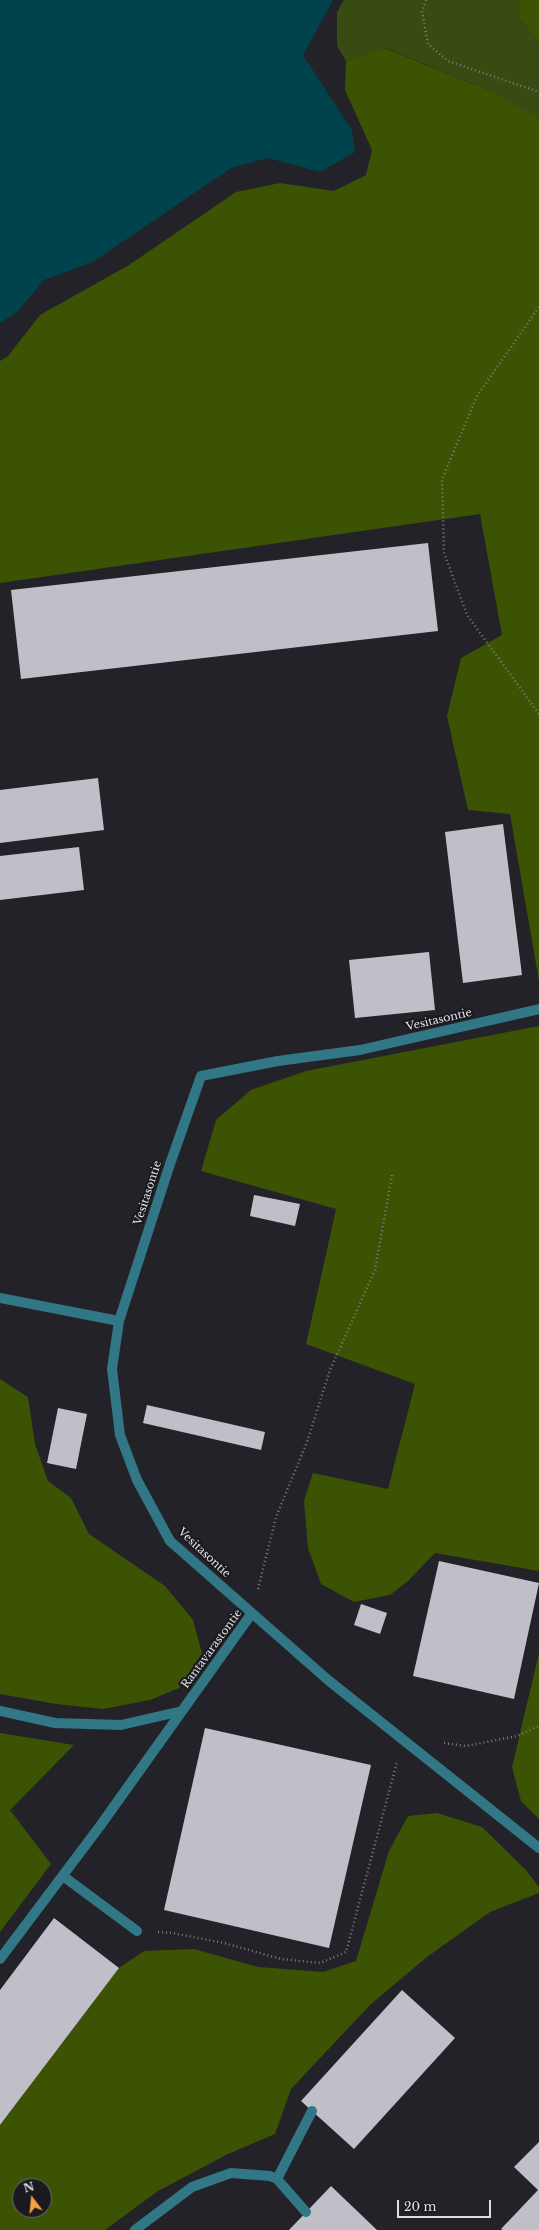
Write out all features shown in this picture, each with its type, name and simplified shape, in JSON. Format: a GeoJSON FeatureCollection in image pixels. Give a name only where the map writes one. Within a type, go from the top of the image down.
{"type":"FeatureCollection","features":[{"type":"Feature","properties":{"kind":"street","name":"Vesitasontie"},"geometry":{"type":"LineString","coordinates":[[252,1613],[170,1540],[137,1480],[120,1435],[112,1369],[119,1321],[170,1164],[201,1076],[278,1061],[360,1050],[539,1009]]}},
{"type":"Feature","properties":{"kind":"street"},"geometry":{"type":"LineString","coordinates":[[0,1298],[119,1321]]}},
{"type":"Feature","properties":{"kind":"street","name":"Rantavarastontie"},"geometry":{"type":"LineString","coordinates":[[0,1959],[62,1876],[252,1613],[328,1680],[539,1848]]}},
{"type":"Feature","properties":{"kind":"street"},"geometry":{"type":"LineString","coordinates":[[0,1711],[55,1723],[121,1725],[182,1711]]}},
{"type":"Feature","properties":{"kind":"street"},"geometry":{"type":"LineString","coordinates":[[62,1876],[137,1931]]}},
{"type":"Feature","properties":{"kind":"street"},"geometry":{"type":"LineString","coordinates":[[277,2179],[312,2111]]}},
{"type":"Feature","properties":{"kind":"street"},"geometry":{"type":"LineString","coordinates":[[135,2230],[192,2187],[231,2173],[270,2176],[277,2179],[306,2212]]}},
{"type":"Feature","properties":{"kind":"path"},"geometry":{"type":"LineString","coordinates":[[426,0],[422,12],[428,44],[448,61],[539,92]]}},
{"type":"Feature","properties":{"kind":"path"},"geometry":{"type":"LineString","coordinates":[[539,307],[477,396],[442,479],[444,553],[467,615],[539,714]]}},
{"type":"Feature","properties":{"kind":"path"},"geometry":{"type":"LineString","coordinates":[[252,1613],[276,1517],[307,1442],[330,1370],[375,1270],[392,1175]]}},
{"type":"Feature","properties":{"kind":"path"},"geometry":{"type":"LineString","coordinates":[[442,1743],[466,1746],[517,1736],[539,1726]]}},
{"type":"Feature","properties":{"kind":"path"},"geometry":{"type":"LineString","coordinates":[[137,1931],[172,1933],[224,1943],[281,1959],[320,1962],[346,1952],[403,1739]]}},
{"type":"Feature","properties":{"kind":"green space"},"geometry":{"type":"Polygon","coordinates":[[[344,0],[519,0],[518,18],[539,42],[539,120],[497,94],[386,48],[346,61],[337,46],[337,12],[344,0]]]}},
{"type":"Feature","properties":{"kind":"green space"},"geometry":{"type":"Polygon","coordinates":[[[519,0],[539,0],[539,42],[518,18],[519,0]]]}},
{"type":"Feature","properties":{"kind":"green space"},"geometry":{"type":"Polygon","coordinates":[[[385,48],[497,94],[539,119],[539,981],[510,814],[468,810],[447,716],[461,658],[502,635],[480,514],[0,583],[0,361],[8,356],[40,315],[129,265],[236,192],[280,183],[334,191],[366,175],[372,150],[345,90],[346,61],[385,48]]]}},
{"type":"Feature","properties":{"kind":"green space"},"geometry":{"type":"Polygon","coordinates":[[[539,1026],[539,1571],[435,1553],[408,1581],[390,1595],[354,1602],[321,1584],[308,1548],[304,1501],[313,1473],[388,1489],[415,1384],[306,1344],[336,1209],[201,1171],[216,1120],[251,1090],[306,1071],[539,1026]]]}},
{"type":"Feature","properties":{"kind":"green space"},"geometry":{"type":"Polygon","coordinates":[[[0,1379],[28,1397],[35,1444],[48,1481],[71,1498],[89,1534],[165,1586],[193,1620],[202,1653],[179,1688],[150,1700],[103,1709],[56,1704],[0,1694],[0,1379]]]}},
{"type":"Feature","properties":{"kind":"green space"},"geometry":{"type":"Polygon","coordinates":[[[539,1653],[539,1819],[521,1801],[512,1767],[539,1653]]]}},
{"type":"Feature","properties":{"kind":"green space"},"geometry":{"type":"Polygon","coordinates":[[[0,1733],[74,1745],[10,1810],[51,1864],[0,1932],[0,1733]]]}},
{"type":"Feature","properties":{"kind":"green space"},"geometry":{"type":"Polygon","coordinates":[[[437,1813],[482,1827],[526,1870],[539,1887],[539,1893],[490,1912],[427,1957],[370,2005],[291,2089],[275,2134],[228,2154],[158,2191],[105,2230],[0,2230],[0,2125],[119,1968],[144,1951],[194,1949],[258,1967],[323,1972],[356,1961],[389,1851],[408,1816],[437,1813]]]}},
{"type":"Feature","properties":{"kind":"water"},"geometry":{"type":"Polygon","coordinates":[[[0,0],[333,0],[303,55],[352,130],[355,152],[320,172],[268,158],[231,168],[93,262],[44,280],[17,312],[0,323],[0,0]]]}},
{"type":"Feature","properties":{"kind":"building"},"geometry":{"type":"Polygon","coordinates":[[[428,543],[438,631],[21,679],[11,590],[428,543]]]}},
{"type":"Feature","properties":{"kind":"building"},"geometry":{"type":"Polygon","coordinates":[[[98,778],[104,830],[0,843],[0,790],[98,778]]]}},
{"type":"Feature","properties":{"kind":"building"},"geometry":{"type":"Polygon","coordinates":[[[503,824],[522,975],[463,983],[445,832],[503,824]]]}},
{"type":"Feature","properties":{"kind":"building"},"geometry":{"type":"Polygon","coordinates":[[[79,847],[84,890],[0,900],[0,856],[79,847]]]}},
{"type":"Feature","properties":{"kind":"building"},"geometry":{"type":"Polygon","coordinates":[[[429,952],[435,1010],[355,1018],[349,960],[429,952]]]}},
{"type":"Feature","properties":{"kind":"building"},"geometry":{"type":"Polygon","coordinates":[[[254,1195],[300,1204],[295,1226],[250,1216],[254,1195]]]}},
{"type":"Feature","properties":{"kind":"building"},"geometry":{"type":"Polygon","coordinates":[[[147,1405],[265,1432],[261,1450],[143,1423],[147,1405]]]}},
{"type":"Feature","properties":{"kind":"building"},"geometry":{"type":"Polygon","coordinates":[[[58,1408],[87,1414],[76,1469],[47,1463],[58,1408]]]}},
{"type":"Feature","properties":{"kind":"building"},"geometry":{"type":"Polygon","coordinates":[[[439,1561],[539,1583],[514,1699],[413,1676],[439,1561]]]}},
{"type":"Feature","properties":{"kind":"building"},"geometry":{"type":"Polygon","coordinates":[[[361,1604],[387,1613],[380,1634],[354,1625],[361,1604]]]}},
{"type":"Feature","properties":{"kind":"building"},"geometry":{"type":"Polygon","coordinates":[[[205,1728],[371,1765],[329,1948],[164,1910],[205,1728]]]}},
{"type":"Feature","properties":{"kind":"building"},"geometry":{"type":"Polygon","coordinates":[[[54,1918],[119,1968],[0,2125],[0,1990],[54,1918]]]}},
{"type":"Feature","properties":{"kind":"building"},"geometry":{"type":"Polygon","coordinates":[[[402,1990],[455,2038],[354,2149],[301,2101],[402,1990]]]}},
{"type":"Feature","properties":{"kind":"building"},"geometry":{"type":"Polygon","coordinates":[[[539,2142],[539,2230],[503,2230],[501,2229],[538,2190],[514,2167],[539,2142]]]}},
{"type":"Feature","properties":{"kind":"building"},"geometry":{"type":"Polygon","coordinates":[[[331,2186],[377,2230],[289,2230],[331,2186]]]}}]}
